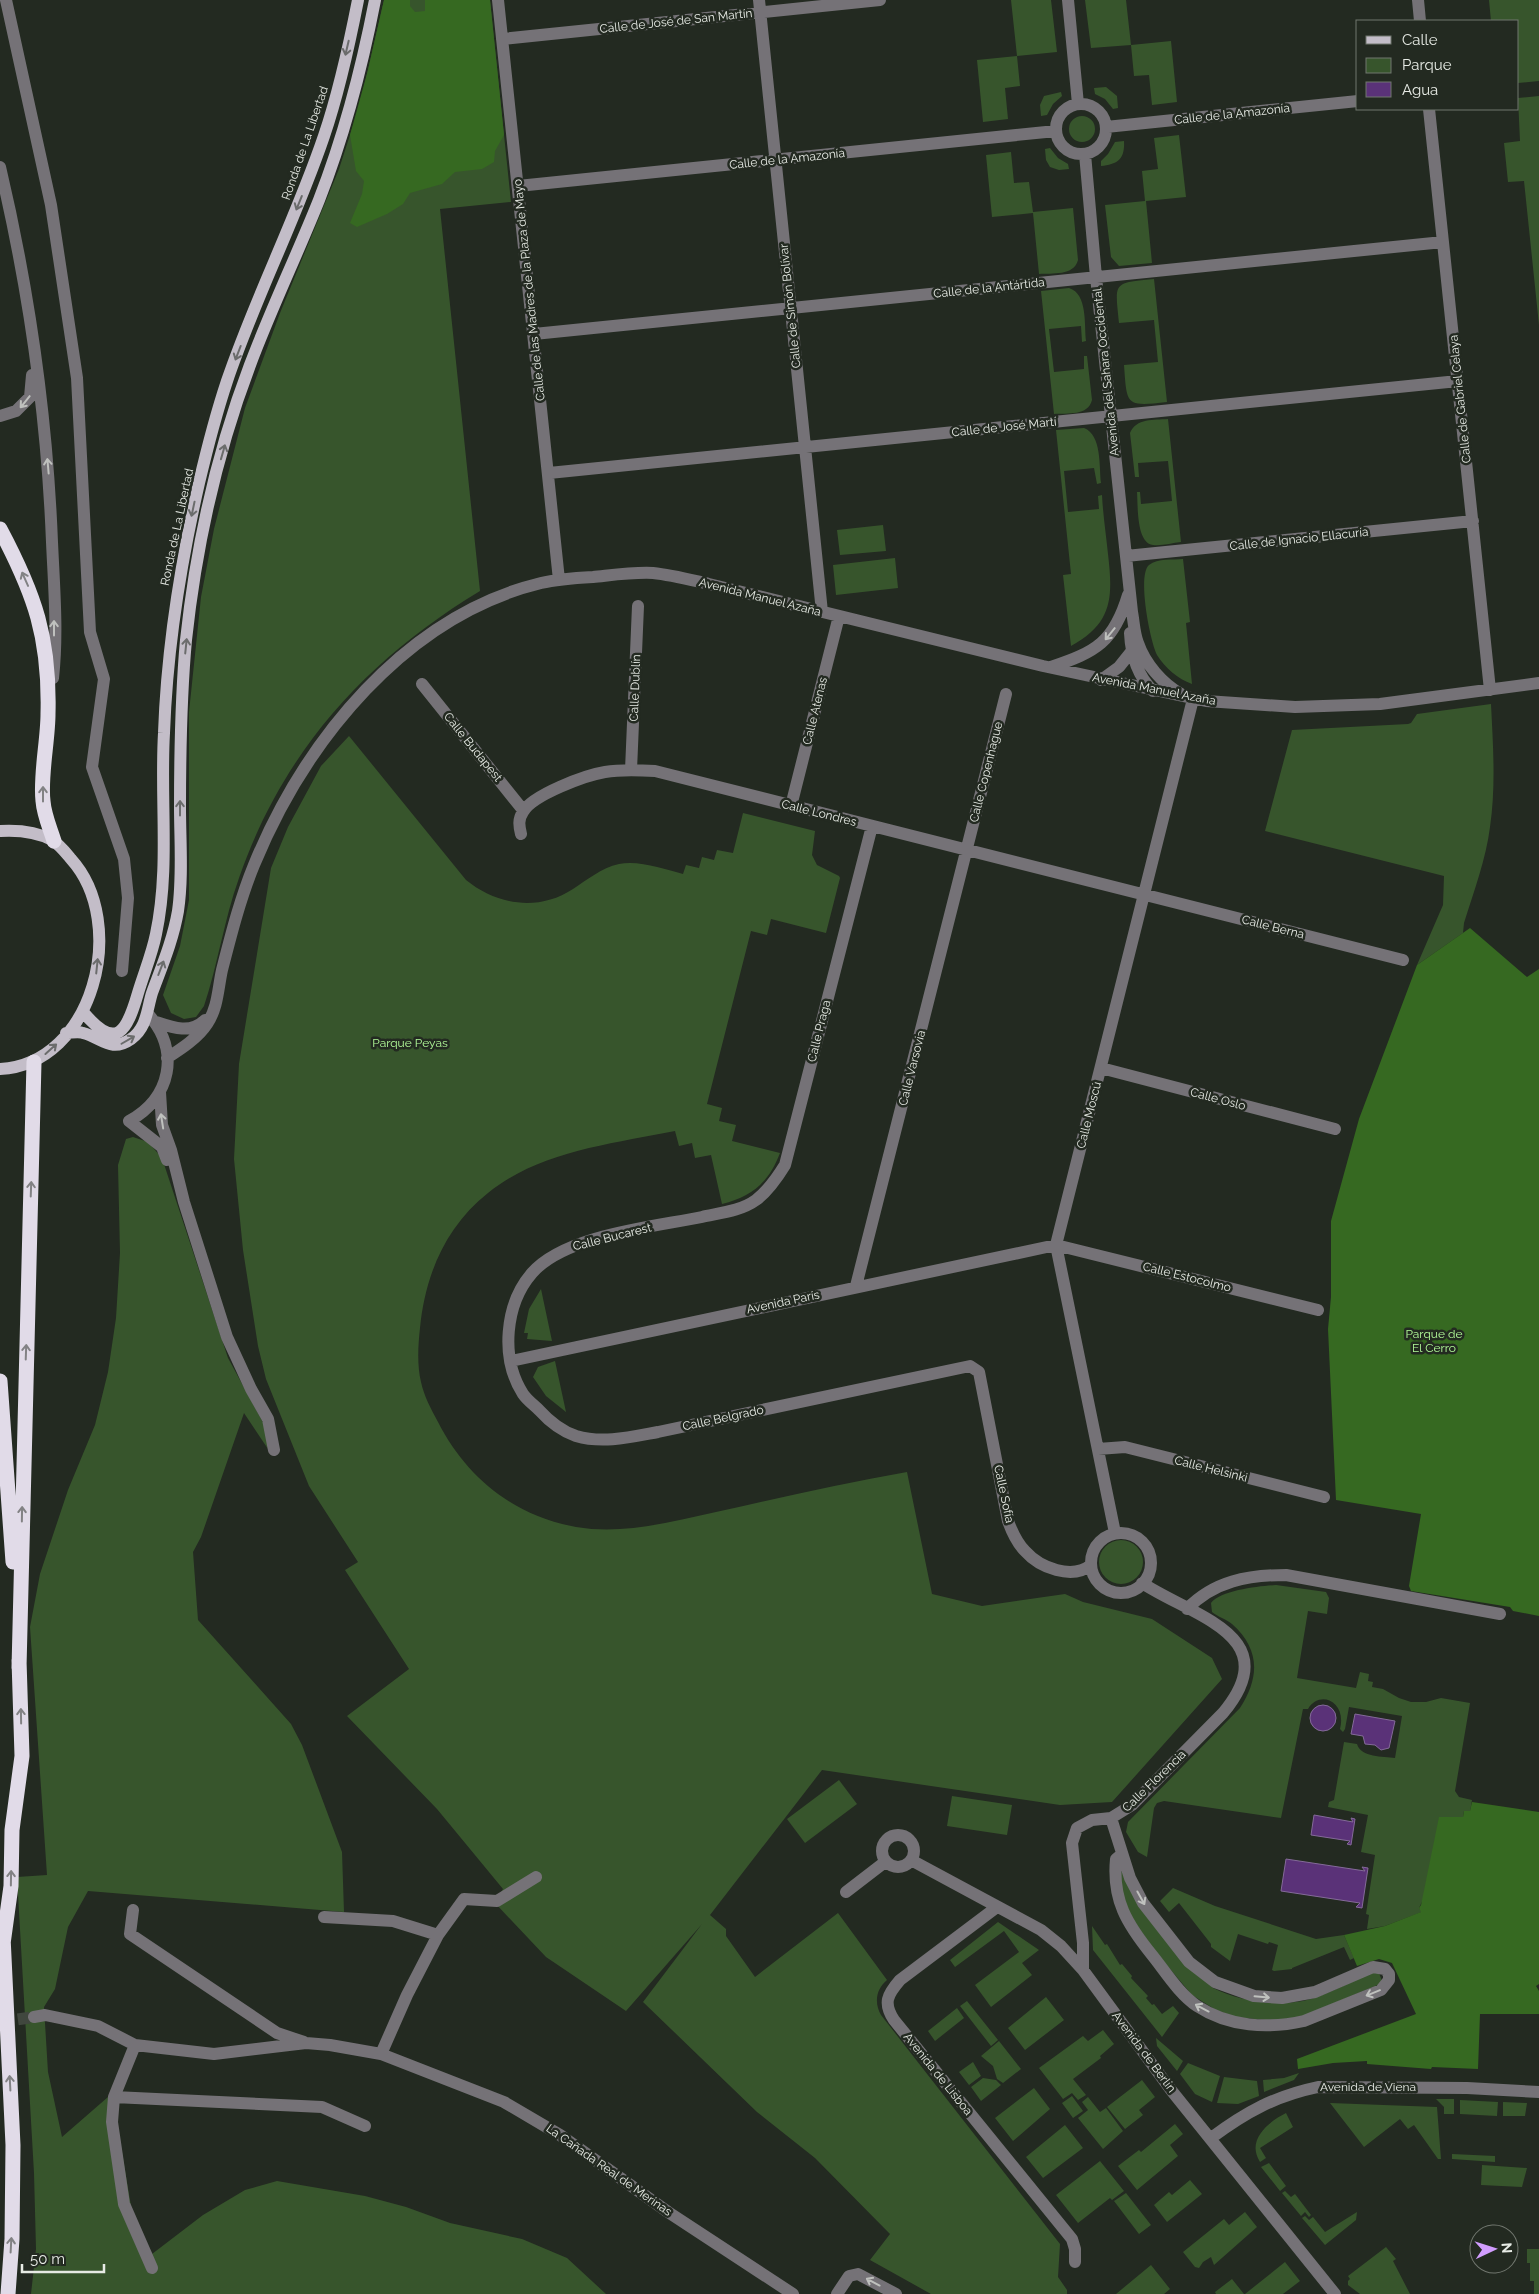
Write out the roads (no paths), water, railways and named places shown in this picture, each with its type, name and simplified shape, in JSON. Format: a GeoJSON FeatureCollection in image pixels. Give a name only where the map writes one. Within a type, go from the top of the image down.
{"type":"FeatureCollection","features":[{"type":"Feature","properties":{"kind":"highway"},"geometry":{"type":"LineString","coordinates":[[0,529],[19,564],[40,619],[47,668],[48,712],[43,799],[54,841]]}},
{"type":"Feature","properties":{"kind":"highway"},"geometry":{"type":"LineString","coordinates":[[19,1668],[34,1062]]}},
{"type":"Feature","properties":{"kind":"highway"},"geometry":{"type":"LineString","coordinates":[[0,1381],[19,1668],[22,1756],[12,1830],[11,1886],[4,1944]]}},
{"type":"Feature","properties":{"kind":"highway"},"geometry":{"type":"LineString","coordinates":[[0,1900],[4,1944],[13,2145],[12,2239],[8,2294]]}},
{"type":"Feature","properties":{"kind":"main road","name":"Ronda de La Libertad"},"geometry":{"type":"LineString","coordinates":[[83,1012],[101,1029],[110,1034],[121,1032],[127,1026],[133,1013],[153,946],[161,909],[164,862],[162,780],[166,686],[179,578],[188,534],[213,427],[227,380],[325,135],[358,0]]}},
{"type":"Feature","properties":{"kind":"main road"},"geometry":{"type":"LineString","coordinates":[[66,1033],[82,1032],[109,1045],[120,1044],[131,1040],[151,1017],[150,1001],[173,936],[178,907],[185,657],[189,614],[204,528],[223,451],[249,366],[320,197],[340,141],[375,0]]}},
{"type":"Feature","properties":{"kind":"main road"},"geometry":{"type":"LineString","coordinates":[[0,831],[26,832],[54,841],[79,868],[87,882],[98,918],[97,970],[92,990],[83,1012],[52,1048],[34,1062],[14,1068],[0,1069]]}},
{"type":"Feature","properties":{"kind":"street"},"geometry":{"type":"LineString","coordinates":[[6,0],[52,205],[77,378],[90,632],[104,679],[92,767],[124,859],[128,898],[122,971]]}},
{"type":"Feature","properties":{"kind":"street","name":"Calle de las Madres de la Plaza de Mayo"},"geometry":{"type":"LineString","coordinates":[[498,0],[559,580]]}},
{"type":"Feature","properties":{"kind":"street","name":"Calle de José de San Martín"},"geometry":{"type":"LineString","coordinates":[[502,39],[759,6],[880,0]]}},
{"type":"Feature","properties":{"kind":"street"},"geometry":{"type":"LineString","coordinates":[[1068,0],[1078,104]]}},
{"type":"Feature","properties":{"kind":"street"},"geometry":{"type":"LineString","coordinates":[[1418,0],[1420,20]]}},
{"type":"Feature","properties":{"kind":"street","name":"Calle de Simón Bolívar"},"geometry":{"type":"LineString","coordinates":[[759,6],[822,612]]}},
{"type":"Feature","properties":{"kind":"street","name":"Calle de la Amazonía"},"geometry":{"type":"LineString","coordinates":[[1106,127],[1356,101]]}},
{"type":"Feature","properties":{"kind":"street"},"geometry":{"type":"LineString","coordinates":[[1078,104],[1088,105],[1097,110],[1103,118],[1106,127],[1105,136],[1100,144],[1094,150],[1085,154],[1075,153],[1066,149],[1059,141],[1056,131],[1058,120],[1063,111],[1078,104]]}},
{"type":"Feature","properties":{"kind":"street","name":"Calle de Gabriel Celaya"},"geometry":{"type":"LineString","coordinates":[[1430,110],[1490,690]]}},
{"type":"Feature","properties":{"kind":"street","name":"Calle de la Amazonía"},"geometry":{"type":"LineString","coordinates":[[518,186],[1056,131]]}},
{"type":"Feature","properties":{"kind":"street","name":"Avenida del Sahara Occidental"},"geometry":{"type":"LineString","coordinates":[[1085,154],[1096,277],[1130,591],[1134,648],[1145,683],[1153,691]]}},
{"type":"Feature","properties":{"kind":"street"},"geometry":{"type":"LineString","coordinates":[[0,167],[19,258],[44,416],[51,501],[55,632],[53,674],[48,712]]}},
{"type":"Feature","properties":{"kind":"street","name":"Calle de la Antártida"},"geometry":{"type":"LineString","coordinates":[[534,334],[1444,242]]}},
{"type":"Feature","properties":{"kind":"street"},"geometry":{"type":"LineString","coordinates":[[0,416],[16,411],[30,397],[32,387],[28,320]]}},
{"type":"Feature","properties":{"kind":"street","name":"Calle de José Martí"},"geometry":{"type":"LineString","coordinates":[[549,473],[1458,381]]}},
{"type":"Feature","properties":{"kind":"street","name":"Calle de Ignacio Ellacuría"},"geometry":{"type":"LineString","coordinates":[[1126,556],[1473,522]]}},
{"type":"Feature","properties":{"kind":"street","name":"Avenida Manuel Azaña"},"geometry":{"type":"LineString","coordinates":[[168,1058],[186,1045],[207,1025],[212,1014],[232,929],[254,866],[277,816],[306,764],[344,712],[388,667],[443,626],[487,602],[524,589],[559,580],[655,573],[709,584],[1101,680],[1193,699],[1295,707],[1380,704],[1539,683]]}},
{"type":"Feature","properties":{"kind":"street","name":"Avenida del Sahara Occidental"},"geometry":{"type":"LineString","coordinates":[[1050,668],[1074,660],[1106,640],[1122,617],[1130,591]]}},
{"type":"Feature","properties":{"kind":"street","name":"Calle Dublín"},"geometry":{"type":"LineString","coordinates":[[632,770],[638,606]]}},
{"type":"Feature","properties":{"kind":"street","name":"Calle Atenas"},"geometry":{"type":"LineString","coordinates":[[791,806],[839,616]]}},
{"type":"Feature","properties":{"kind":"street"},"geometry":{"type":"LineString","coordinates":[[1101,680],[1119,667],[1134,648]]}},
{"type":"Feature","properties":{"kind":"street","name":"Avenida del Sahara Occidental"},"geometry":{"type":"LineString","coordinates":[[1134,648],[1169,687],[1193,699]]}},
{"type":"Feature","properties":{"kind":"street","name":"Calle Budapest"},"geometry":{"type":"LineString","coordinates":[[422,684],[523,810]]}},
{"type":"Feature","properties":{"kind":"street","name":"Calle Copenhague"},"geometry":{"type":"LineString","coordinates":[[967,850],[1006,694]]}},
{"type":"Feature","properties":{"kind":"street","name":"Calle Moscú"},"geometry":{"type":"LineString","coordinates":[[1115,1533],[1056,1245],[1193,699]]}},
{"type":"Feature","properties":{"kind":"street","name":"Calle Londres"},"geometry":{"type":"LineString","coordinates":[[523,810],[555,789],[582,778],[604,772],[632,770],[655,772],[1144,894]]}},
{"type":"Feature","properties":{"kind":"street"},"geometry":{"type":"LineString","coordinates":[[521,834],[519,820],[523,810]]}},
{"type":"Feature","properties":{"kind":"street","name":"Calle Praga"},"geometry":{"type":"LineString","coordinates":[[732,1211],[755,1200],[772,1184],[785,1165],[872,826]]}},
{"type":"Feature","properties":{"kind":"street","name":"Calle Varsovia"},"geometry":{"type":"LineString","coordinates":[[856,1286],[967,850]]}},
{"type":"Feature","properties":{"kind":"street","name":"Calle Berna"},"geometry":{"type":"LineString","coordinates":[[1144,894],[1403,960]]}},
{"type":"Feature","properties":{"kind":"street"},"geometry":{"type":"LineString","coordinates":[[151,1017],[176,1028],[188,1029],[200,1026],[212,1014]]}},
{"type":"Feature","properties":{"kind":"street"},"geometry":{"type":"LineString","coordinates":[[151,1017],[163,1039],[168,1058],[166,1076],[160,1092],[147,1109],[129,1121],[162,1147],[184,1202]]}},
{"type":"Feature","properties":{"kind":"street","name":"Calle Oslo"},"geometry":{"type":"LineString","coordinates":[[1101,1068],[1335,1129]]}},
{"type":"Feature","properties":{"kind":"street"},"geometry":{"type":"LineString","coordinates":[[160,1092],[162,1125],[171,1150],[184,1202],[227,1337],[251,1389],[268,1419],[274,1450]]}},
{"type":"Feature","properties":{"kind":"street","name":"Calle Bucarest"},"geometry":{"type":"LineString","coordinates":[[510,1360],[509,1336],[514,1305],[526,1281],[552,1256],[572,1246],[595,1239],[732,1211]]}},
{"type":"Feature","properties":{"kind":"street","name":"Avenida París"},"geometry":{"type":"LineString","coordinates":[[510,1360],[1056,1245]]}},
{"type":"Feature","properties":{"kind":"street","name":"Calle Estocolmo"},"geometry":{"type":"LineString","coordinates":[[1056,1245],[1318,1310]]}},
{"type":"Feature","properties":{"kind":"street","name":"Calle Belgrado"},"geometry":{"type":"LineString","coordinates":[[510,1360],[524,1394],[546,1418],[575,1436],[594,1440],[613,1440],[658,1432],[970,1366]]}},
{"type":"Feature","properties":{"kind":"street","name":"Calle Sofía"},"geometry":{"type":"LineString","coordinates":[[970,1366],[980,1372],[1008,1521],[1018,1542],[1034,1560],[1047,1567],[1062,1571],[1077,1571],[1085,1570],[1092,1565]]}},
{"type":"Feature","properties":{"kind":"street","name":"Calle Helsinki"},"geometry":{"type":"LineString","coordinates":[[1098,1449],[1125,1447],[1324,1498]]}},
{"type":"Feature","properties":{"kind":"street"},"geometry":{"type":"LineString","coordinates":[[1115,1533],[1134,1536],[1146,1546],[1151,1557],[1148,1575],[1142,1584],[1130,1591],[1111,1590],[1103,1586],[1096,1578],[1092,1565],[1097,1545],[1100,1541],[1115,1533]]}},
{"type":"Feature","properties":{"kind":"street"},"geometry":{"type":"LineString","coordinates":[[1187,1609],[1199,1597],[1228,1582],[1266,1575],[1286,1575],[1500,1614]]}},
{"type":"Feature","properties":{"kind":"street","name":"Calle Florencia"},"geometry":{"type":"LineString","coordinates":[[1083,1970],[1083,1943],[1072,1843],[1077,1828],[1084,1823],[1111,1818],[1132,1805],[1223,1713],[1243,1684],[1245,1659],[1236,1642],[1217,1625],[1142,1584]]}},
{"type":"Feature","properties":{"kind":"street"},"geometry":{"type":"LineString","coordinates":[[1111,1818],[1122,1854],[1127,1863],[1130,1878],[1142,1903],[1189,1962],[1215,1982],[1241,1993],[1254,1996],[1291,1997],[1315,1992],[1373,1967],[1380,1967],[1389,1974],[1386,1986],[1381,1990],[1334,2009],[1291,2024],[1249,2025],[1220,2017],[1197,2006],[1158,1962],[1124,1917],[1117,1895],[1115,1871],[1116,1859],[1122,1854]]}},
{"type":"Feature","properties":{"kind":"street"},"geometry":{"type":"LineString","coordinates":[[890,1836],[906,1837],[910,1840],[914,1850],[911,1860],[900,1867],[894,1867],[885,1862],[882,1855],[883,1844],[890,1836]]}},
{"type":"Feature","properties":{"kind":"street","name":"Avenida de Berlín"},"geometry":{"type":"LineString","coordinates":[[911,1860],[1041,1930],[1056,1942],[1083,1970],[1172,2090],[1334,2294]]}},
{"type":"Feature","properties":{"kind":"street"},"geometry":{"type":"LineString","coordinates":[[846,1892],[885,1862]]}},
{"type":"Feature","properties":{"kind":"street"},"geometry":{"type":"LineString","coordinates":[[381,2054],[407,1995],[438,1935],[464,1900],[496,1901],[536,1877]]}},
{"type":"Feature","properties":{"kind":"street","name":"Avenida de Lisboa"},"geometry":{"type":"LineString","coordinates":[[997,1907],[900,1980],[888,1996],[887,2006],[894,2020],[1072,2239],[1075,2249],[1075,2262]]}},
{"type":"Feature","properties":{"kind":"street"},"geometry":{"type":"LineString","coordinates":[[133,1910],[130,1934],[277,2033],[306,2043]]}},
{"type":"Feature","properties":{"kind":"street"},"geometry":{"type":"LineString","coordinates":[[324,1917],[393,1921],[438,1935]]}},
{"type":"Feature","properties":{"kind":"street","name":"La Cañada Real de Merinas"},"geometry":{"type":"LineString","coordinates":[[34,2016],[45,2015],[98,2026],[135,2046],[214,2054],[306,2043],[330,2045],[381,2054],[504,2102],[560,2134],[668,2212],[793,2294]]}},
{"type":"Feature","properties":{"kind":"street"},"geometry":{"type":"LineString","coordinates":[[135,2046],[114,2097],[112,2122],[124,2204],[152,2268]]}},
{"type":"Feature","properties":{"kind":"street","name":"Avenida de Viena"},"geometry":{"type":"LineString","coordinates":[[1211,2138],[1235,2120],[1262,2105],[1298,2091],[1318,2087],[1467,2088],[1539,2092]]}},
{"type":"Feature","properties":{"kind":"street"},"geometry":{"type":"LineString","coordinates":[[114,2097],[322,2107],[365,2126]]}},
{"type":"Feature","properties":{"kind":"street"},"geometry":{"type":"LineString","coordinates":[[838,2294],[850,2276],[858,2274],[896,2294]]}},
{"type":"Feature","properties":{"kind":"water"},"geometry":{"type":"Polygon","coordinates":[[[1323,1705],[1332,1709],[1336,1718],[1332,1727],[1323,1731],[1314,1727],[1310,1718],[1314,1709],[1323,1705]]]}},
{"type":"Feature","properties":{"kind":"water"},"geometry":{"type":"Polygon","coordinates":[[[1355,1714],[1395,1721],[1389,1748],[1381,1750],[1375,1745],[1365,1744],[1363,1736],[1351,1734],[1355,1714]]]}},
{"type":"Feature","properties":{"kind":"water"},"geometry":{"type":"Polygon","coordinates":[[[1314,1815],[1353,1822],[1351,1818],[1355,1819],[1351,1845],[1347,1844],[1350,1841],[1311,1835],[1314,1815]]]}},
{"type":"Feature","properties":{"kind":"water"},"geometry":{"type":"Polygon","coordinates":[[[1286,1859],[1365,1871],[1362,1867],[1368,1868],[1362,1908],[1356,1907],[1360,1903],[1281,1891],[1286,1859]]]}},
{"type":"Feature","properties":{"kind":"tunnel"},"geometry":{"type":"LineString","coordinates":[[0,2022],[34,2017]]}},
{"type":"Feature","properties":{"kind":"park label","name":"Parque Peyas"},"geometry":{"type":"Point","coordinates":[410,1043]}},
{"type":"Feature","properties":{"kind":"park label","name":"Parque de El Cerro"},"geometry":{"type":"Point","coordinates":[1434,1341]}}]}
